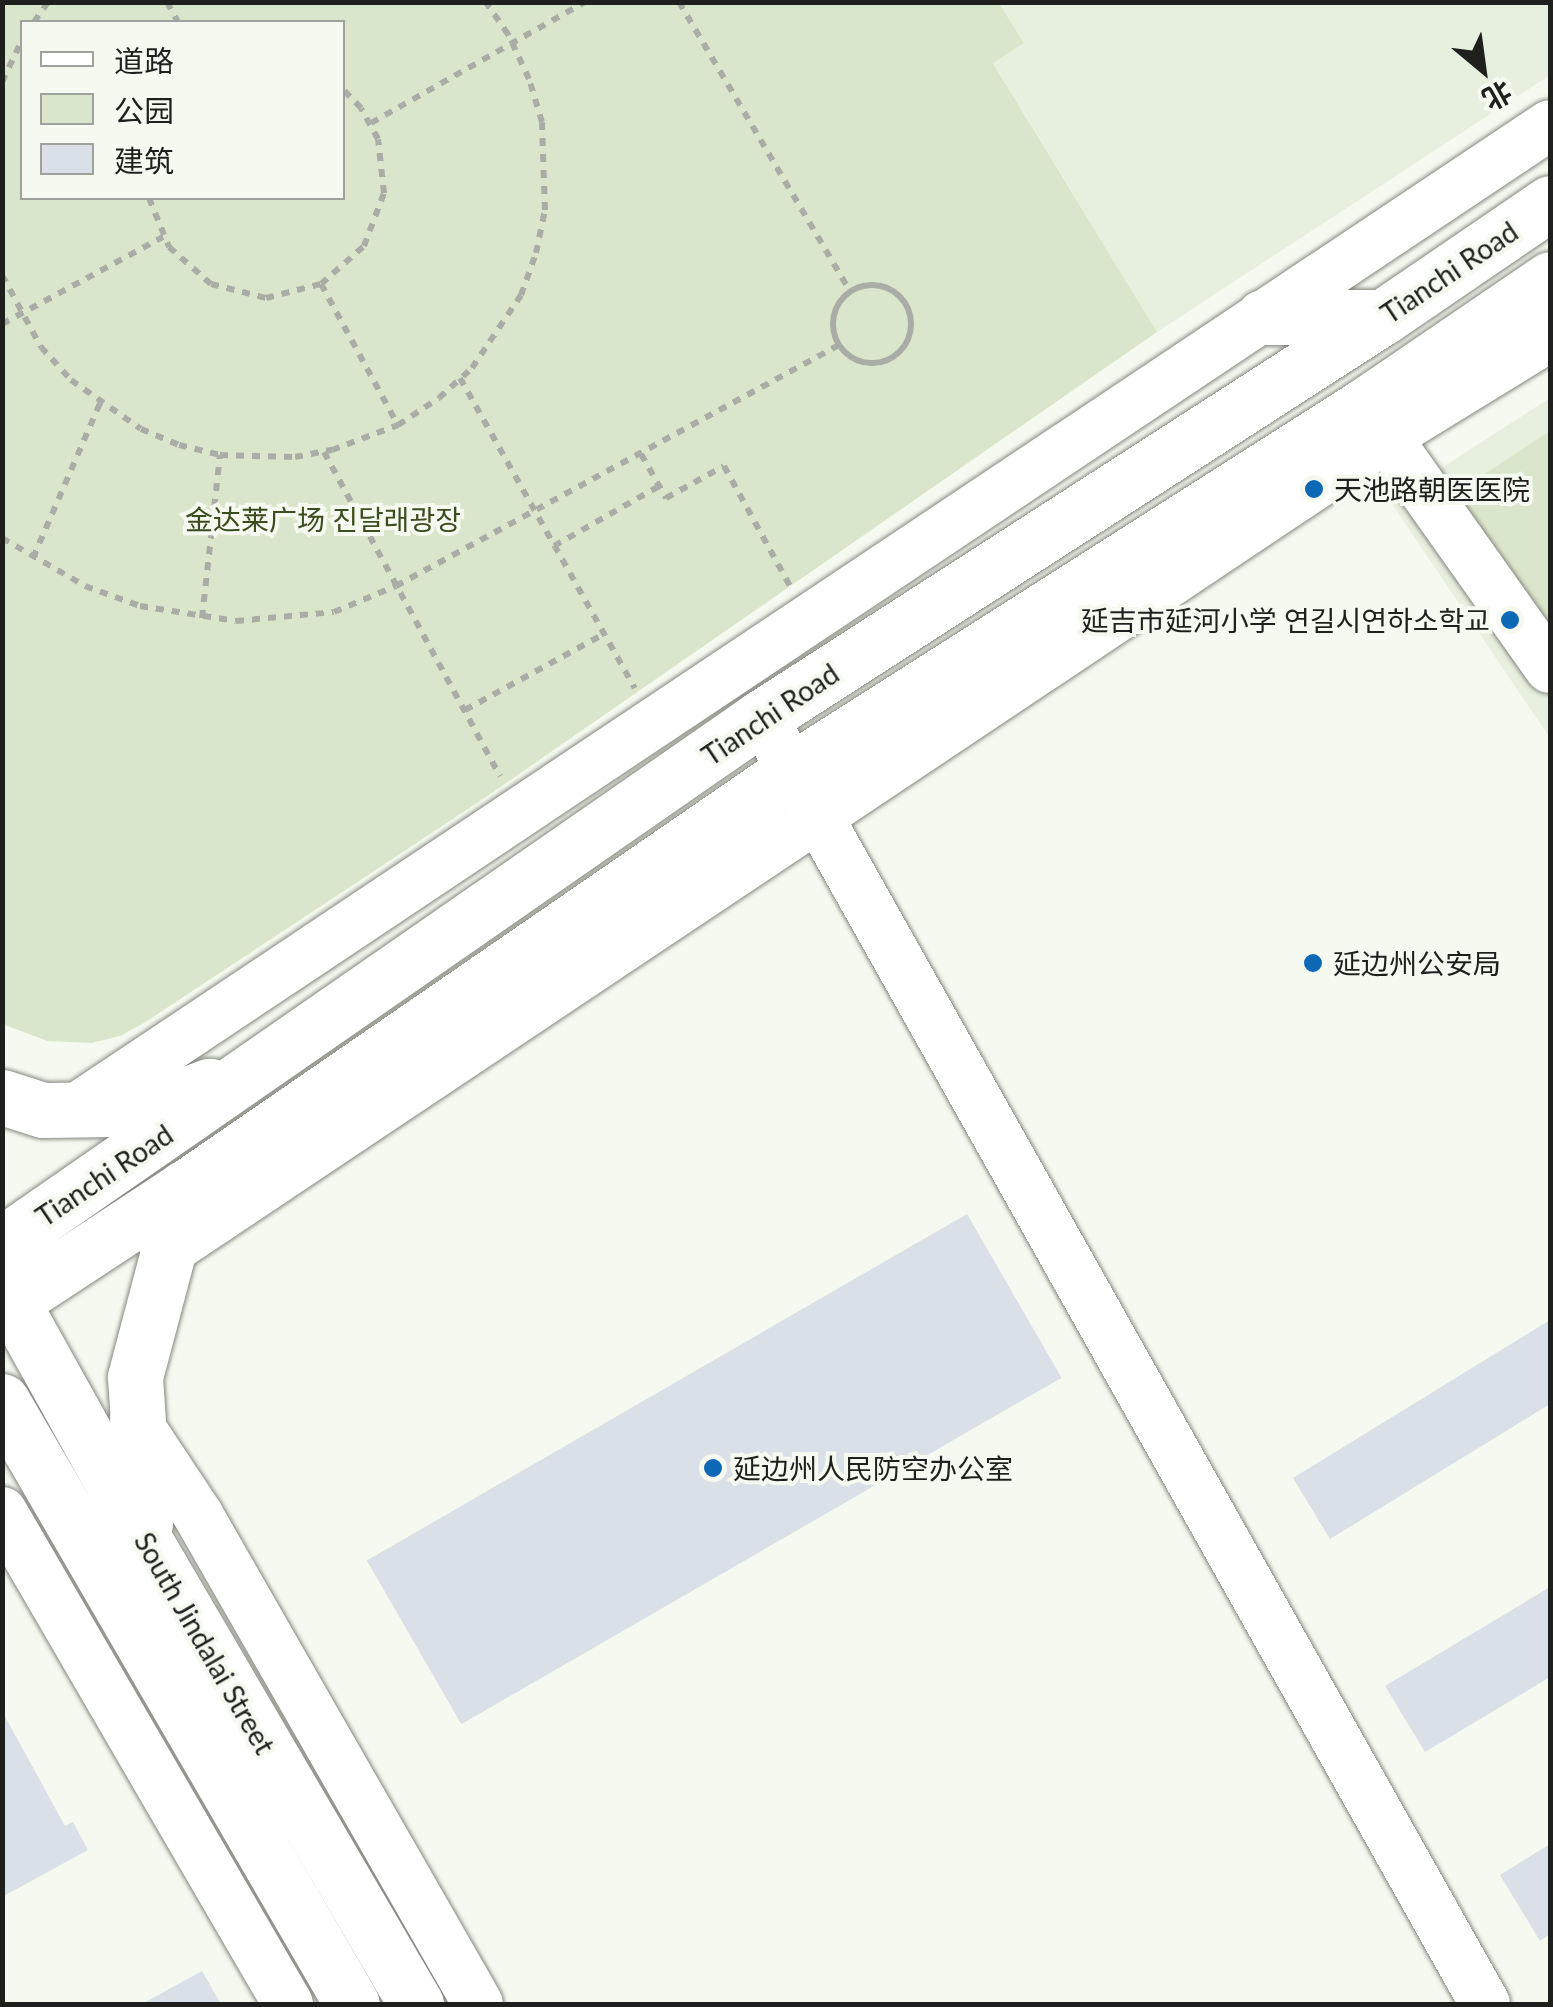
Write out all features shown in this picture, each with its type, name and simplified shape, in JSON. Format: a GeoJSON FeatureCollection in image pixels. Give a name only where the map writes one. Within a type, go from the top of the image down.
{"type":"FeatureCollection","features":[{"type":"Feature","properties":{"kind":"main road","name":"Tianchi Road"},"geometry":{"type":"LineString","coordinates":[[2,1244],[762,717],[1384,318],[1550,203]]}},
{"type":"Feature","properties":{"kind":"main road","name":"Tianchi Road"},"geometry":{"type":"LineString","coordinates":[[5,1296],[185,1188],[792,770],[1375,422],[1550,278]]}},
{"type":"Feature","properties":{"kind":"main road"},"geometry":{"type":"LineString","coordinates":[[1263,317],[1384,318]]}},
{"type":"Feature","properties":{"kind":"main road"},"geometry":{"type":"LineString","coordinates":[[2,1097],[43,1110],[172,1100],[261,1067]]}},
{"type":"Feature","properties":{"kind":"main road"},"geometry":{"type":"LineString","coordinates":[[148,1546],[135,1420],[135,1376],[185,1188]]}},
{"type":"Feature","properties":{"kind":"main road","name":"South Jindalai Street"},"geometry":{"type":"LineString","coordinates":[[5,1296],[416,2004]]}},
{"type":"Feature","properties":{"kind":"main road","name":"South Jindalai Street"},"geometry":{"type":"LineString","coordinates":[[2,1401],[352,2004]]}},
{"type":"Feature","properties":{"kind":"street","name":"Tianchi Road"},"geometry":{"type":"LineString","coordinates":[[74,1110],[1550,126]]}},
{"type":"Feature","properties":{"kind":"street","name":"Tianchi Road"},"geometry":{"type":"LineString","coordinates":[[166,1253],[818,818],[1375,422],[1550,336]]}},
{"type":"Feature","properties":{"kind":"street"},"geometry":{"type":"LineString","coordinates":[[1375,422],[1550,668]]}},
{"type":"Feature","properties":{"kind":"street"},"geometry":{"type":"LineString","coordinates":[[762,717],[1485,2004]]}},
{"type":"Feature","properties":{"kind":"street","name":"South Jindalai Street"},"geometry":{"type":"LineString","coordinates":[[135,1420],[198,1515],[478,2004]]}},
{"type":"Feature","properties":{"kind":"street"},"geometry":{"type":"LineString","coordinates":[[2,1512],[288,2004]]}},
{"type":"Feature","properties":{"kind":"path"},"geometry":{"type":"LineString","coordinates":[[2,275],[21,314],[71,380],[100,404],[141,429],[220,455],[276,458],[324,452],[398,425],[460,378],[499,334],[521,295],[545,210],[542,122],[529,79],[486,2]]}},
{"type":"Feature","properties":{"kind":"path"},"geometry":{"type":"LineString","coordinates":[[371,123],[586,2]]}},
{"type":"Feature","properties":{"kind":"path"},"geometry":{"type":"LineString","coordinates":[[679,2],[850,292]]}},
{"type":"Feature","properties":{"kind":"path"},"geometry":{"type":"LineString","coordinates":[[3,82],[20,44]]}},
{"type":"Feature","properties":{"kind":"path"},"geometry":{"type":"LineString","coordinates":[[150,200],[162,237],[194,274],[228,292],[266,298],[321,284],[352,261],[380,212],[383,157],[371,123],[345,92]]}},
{"type":"Feature","properties":{"kind":"path"},"geometry":{"type":"LineString","coordinates":[[2,324],[162,237]]}},
{"type":"Feature","properties":{"kind":"path"},"geometry":{"type":"LineString","coordinates":[[321,284],[398,425]]}},
{"type":"Feature","properties":{"kind":"path"},"geometry":{"type":"LineString","coordinates":[[876,285],[889,288],[908,306],[911,332],[906,344],[886,361],[860,362],[839,346],[833,322],[850,292],[876,285]]}},
{"type":"Feature","properties":{"kind":"path"},"geometry":{"type":"LineString","coordinates":[[2,538],[85,586],[140,606],[236,621],[334,612],[396,586],[839,346]]}},
{"type":"Feature","properties":{"kind":"path"},"geometry":{"type":"LineString","coordinates":[[460,378],[640,698]]}},
{"type":"Feature","properties":{"kind":"path"},"geometry":{"type":"LineString","coordinates":[[33,559],[100,404]]}},
{"type":"Feature","properties":{"kind":"path"},"geometry":{"type":"LineString","coordinates":[[324,452],[507,788]]}},
{"type":"Feature","properties":{"kind":"path"},"geometry":{"type":"LineString","coordinates":[[641,454],[666,498],[724,466],[794,593]]}},
{"type":"Feature","properties":{"kind":"path"},"geometry":{"type":"LineString","coordinates":[[202,618],[220,455]]}},
{"type":"Feature","properties":{"kind":"path"},"geometry":{"type":"LineString","coordinates":[[554,546],[659,486]]}},
{"type":"Feature","properties":{"kind":"path"},"geometry":{"type":"LineString","coordinates":[[464,710],[604,634]]}},
{"type":"Feature","properties":{"kind":"shaded area"},"geometry":{"type":"Polygon","coordinates":[[[999,3],[1550,3],[1550,75],[1157,332],[993,62],[1024,43],[999,3]]]}},
{"type":"Feature","properties":{"kind":"shaded area","name":"延吉市延河小学 연길시연하소학교"},"geometry":{"type":"Polygon","coordinates":[[[1550,398],[1550,738],[1390,501],[1550,398]]]}},
{"type":"Feature","properties":{"kind":"green space","name":"金达莱广场 진달래광장"},"geometry":{"type":"Polygon","coordinates":[[[2,3],[999,3],[1024,43],[993,63],[1157,332],[483,799],[144,1023],[120,1036],[92,1043],[48,1041],[2,1024],[2,3]]]}},
{"type":"Feature","properties":{"kind":"green space"},"geometry":{"type":"Polygon","coordinates":[[[1550,431],[1550,647],[1451,496],[1550,431]]]}},
{"type":"Feature","properties":{"kind":"building","name":"延边州人民防空办公室"},"geometry":{"type":"Polygon","coordinates":[[[967,1214],[1062,1378],[461,1724],[367,1560],[967,1214]]]}},
{"type":"Feature","properties":{"kind":"building"},"geometry":{"type":"Polygon","coordinates":[[[1550,1320],[1550,1404],[1330,1539],[1293,1478],[1550,1320]]]}},
{"type":"Feature","properties":{"kind":"building"},"geometry":{"type":"Polygon","coordinates":[[[1550,1587],[1550,1677],[1425,1752],[1385,1686],[1550,1587]]]}},
{"type":"Feature","properties":{"kind":"building"},"geometry":{"type":"Polygon","coordinates":[[[2,1711],[65,1826],[73,1822],[88,1850],[2,1897],[2,1711]]]}},
{"type":"Feature","properties":{"kind":"building"},"geometry":{"type":"Polygon","coordinates":[[[1550,1844],[1550,1934],[1540,1941],[1500,1875],[1550,1844]]]}},
{"type":"Feature","properties":{"kind":"building"},"geometry":{"type":"Polygon","coordinates":[[[202,1971],[221,2004],[142,2004],[202,1971]]]}},
{"type":"Feature","properties":{"kind":"place","name":"天池路朝医医院"},"geometry":{"type":"Point","coordinates":[1314,489]}},
{"type":"Feature","properties":{"kind":"place","name":"延吉市延河小学 연길시연하소학교"},"geometry":{"type":"Point","coordinates":[1510,620]}},
{"type":"Feature","properties":{"kind":"place","name":"延边州公安局"},"geometry":{"type":"Point","coordinates":[1313,963]}},
{"type":"Feature","properties":{"kind":"place","name":"延边州人民防空办公室"},"geometry":{"type":"Point","coordinates":[713,1468]}}]}
